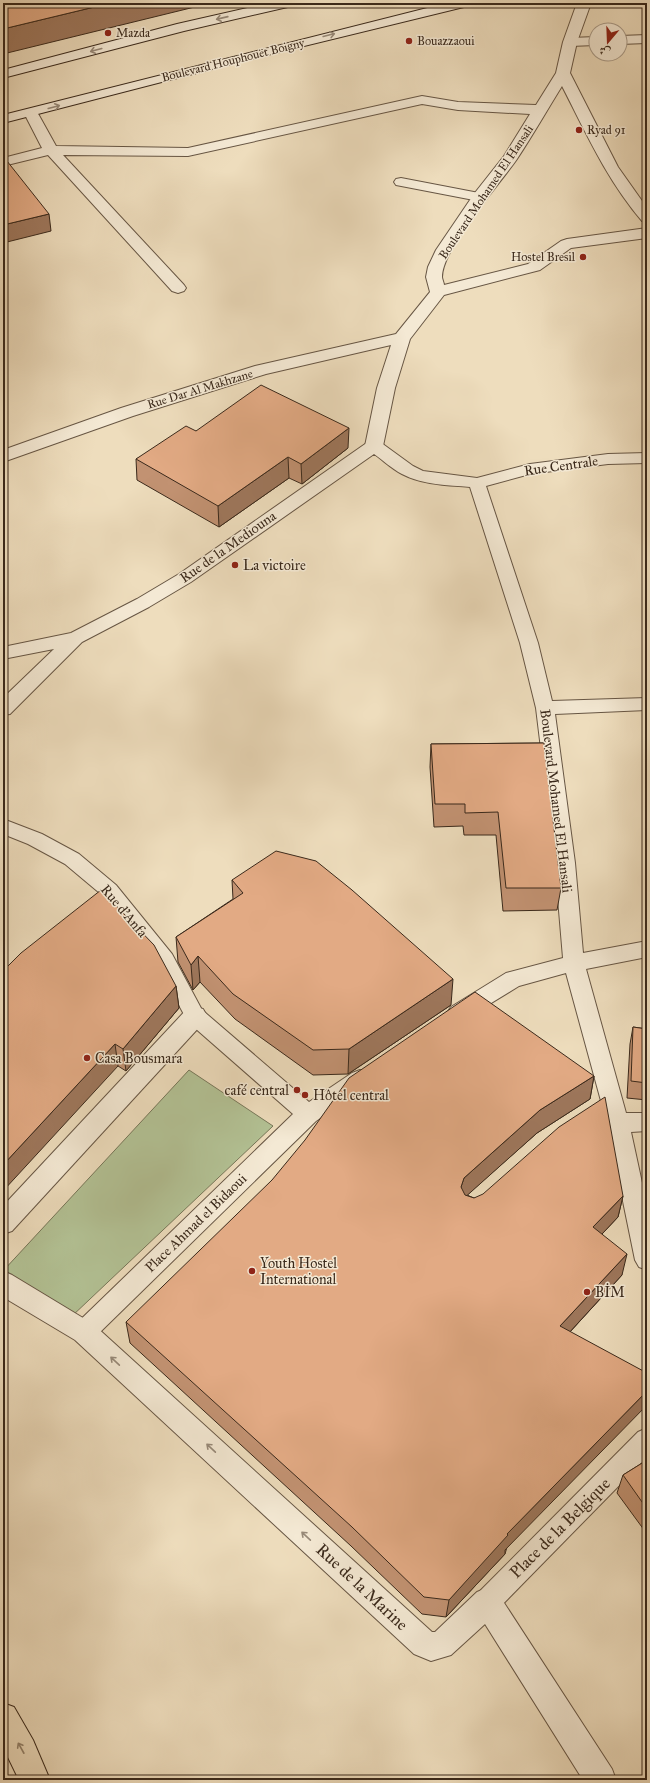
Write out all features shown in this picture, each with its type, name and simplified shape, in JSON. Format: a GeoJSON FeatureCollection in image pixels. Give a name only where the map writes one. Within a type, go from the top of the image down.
{"type":"FeatureCollection","features":[{"type":"Feature","properties":{"kind":"main road"},"geometry":{"type":"LineString","coordinates":[[3,1718],[22,1750],[35,1780]]}},
{"type":"Feature","properties":{"kind":"street"},"geometry":{"type":"LineString","coordinates":[[3,74],[182,27],[287,3]]}},
{"type":"Feature","properties":{"kind":"street","name":"Boulevard Houphouët Boigny"},"geometry":{"type":"LineString","coordinates":[[3,119],[239,58],[463,3]]}},
{"type":"Feature","properties":{"kind":"street","name":"Boulevard Mohamed El Hansali"},"geometry":{"type":"LineString","coordinates":[[438,292],[434,277],[436,267],[444,250],[479,197],[510,158],[563,73],[570,42],[584,3]]}},
{"type":"Feature","properties":{"kind":"street"},"geometry":{"type":"LineString","coordinates":[[563,73],[592,131],[625,190],[645,214]]}},
{"type":"Feature","properties":{"kind":"street"},"geometry":{"type":"LineString","coordinates":[[3,162],[51,150],[188,152],[422,100],[458,106],[540,110]]}},
{"type":"Feature","properties":{"kind":"street"},"geometry":{"type":"LineString","coordinates":[[31,113],[51,150],[178,288]]}},
{"type":"Feature","properties":{"kind":"street"},"geometry":{"type":"LineString","coordinates":[[374,446],[386,388],[402,338],[438,292],[534,267],[567,244],[647,233]]}},
{"type":"Feature","properties":{"kind":"street","name":"Rue Dar Al Makhzane"},"geometry":{"type":"LineString","coordinates":[[3,456],[128,412],[262,370],[402,338]]}},
{"type":"Feature","properties":{"kind":"street"},"geometry":{"type":"LineString","coordinates":[[3,1223],[195,1016]]}},
{"type":"Feature","properties":{"kind":"street","name":"Rue de la Marine"},"geometry":{"type":"LineString","coordinates":[[3,1283],[84,1332],[424,1644],[429,1647],[438,1646],[444,1643],[487,1602]]}},
{"type":"Feature","properties":{"kind":"street"},"geometry":{"type":"LineString","coordinates":[[487,1602],[601,1780]]}},
{"type":"Feature","properties":{"kind":"lane"},"geometry":{"type":"LineString","coordinates":[[628,40],[647,39]]}},
{"type":"Feature","properties":{"kind":"lane"},"geometry":{"type":"LineString","coordinates":[[570,42],[588,41]]}},
{"type":"Feature","properties":{"kind":"lane"},"geometry":{"type":"LineString","coordinates":[[401,182],[479,197]]}},
{"type":"Feature","properties":{"kind":"lane"},"geometry":{"type":"LineString","coordinates":[[374,446],[407,470],[419,475],[439,479],[477,483]]}},
{"type":"Feature","properties":{"kind":"lane","name":"Rue de la Mediouna"},"geometry":{"type":"LineString","coordinates":[[3,653],[76,638],[143,603],[185,578],[374,446]]}},
{"type":"Feature","properties":{"kind":"lane","name":"Rue Centrale"},"geometry":{"type":"LineString","coordinates":[[477,483],[530,469],[608,459],[647,458]]}},
{"type":"Feature","properties":{"kind":"lane","name":"Boulevard Mohamed El Hansali"},"geometry":{"type":"LineString","coordinates":[[477,483],[529,643],[545,708],[565,863],[574,963],[618,1123],[647,1260]]}},
{"type":"Feature","properties":{"kind":"lane","name":"Rue de la Mediouna"},"geometry":{"type":"LineString","coordinates":[[3,709],[76,638]]}},
{"type":"Feature","properties":{"kind":"lane"},"geometry":{"type":"LineString","coordinates":[[545,708],[647,704]]}},
{"type":"Feature","properties":{"kind":"lane","name":"Rue d'Anfa"},"geometry":{"type":"LineString","coordinates":[[3,826],[35,839],[72,859],[109,890],[165,960],[195,1016]]}},
{"type":"Feature","properties":{"kind":"lane"},"geometry":{"type":"LineString","coordinates":[[91,904],[109,890]]}},
{"type":"Feature","properties":{"kind":"lane"},"geometry":{"type":"LineString","coordinates":[[439,1026],[484,995],[513,979],[574,963],[647,949]]}},
{"type":"Feature","properties":{"kind":"lane"},"geometry":{"type":"LineString","coordinates":[[195,1016],[308,1114]]}},
{"type":"Feature","properties":{"kind":"lane","name":"Place Ahmad el Bidaoui"},"geometry":{"type":"LineString","coordinates":[[84,1332],[308,1114],[373,1070]]}},
{"type":"Feature","properties":{"kind":"lane"},"geometry":{"type":"LineString","coordinates":[[592,1112],[611,1099]]}},
{"type":"Feature","properties":{"kind":"lane"},"geometry":{"type":"LineString","coordinates":[[618,1123],[647,1122]]}},
{"type":"Feature","properties":{"kind":"lane","name":"Place de la Belgique"},"geometry":{"type":"LineString","coordinates":[[487,1602],[640,1447]]}},
{"type":"Feature","properties":{"kind":"green space"},"geometry":{"type":"Polygon","coordinates":[[[189,1070],[273,1126],[71,1317],[3,1271],[189,1070]]]}},
{"type":"Feature","properties":{"kind":"building"},"geometry":{"type":"Polygon","coordinates":[[[3,3],[111,3],[3,29],[3,3]]]}},
{"type":"Feature","properties":{"kind":"building"},"geometry":{"type":"Polygon","coordinates":[[[3,156],[49,214],[3,225],[3,156]]]}},
{"type":"Feature","properties":{"kind":"building"},"geometry":{"type":"Polygon","coordinates":[[[261,385],[349,428],[301,464],[288,457],[218,506],[136,459],[186,426],[196,431],[261,385]]]}},
{"type":"Feature","properties":{"kind":"building"},"geometry":{"type":"Polygon","coordinates":[[[544,743],[561,888],[506,888],[498,812],[465,813],[465,804],[435,804],[431,744],[544,743]]]}},
{"type":"Feature","properties":{"kind":"building"},"geometry":{"type":"Polygon","coordinates":[[[276,851],[316,861],[352,890],[453,979],[349,1049],[313,1050],[233,994],[198,956],[191,965],[176,937],[243,893],[232,880],[276,851]]]}},
{"type":"Feature","properties":{"kind":"building"},"geometry":{"type":"Polygon","coordinates":[[[101,890],[154,945],[176,986],[123,1049],[115,1044],[3,1165],[3,971],[21,953],[101,890]]]}},
{"type":"Feature","properties":{"kind":"building"},"geometry":{"type":"Polygon","coordinates":[[[475,992],[594,1076],[540,1110],[464,1178],[461,1187],[465,1195],[474,1198],[483,1194],[559,1127],[605,1097],[623,1196],[593,1227],[627,1254],[560,1326],[647,1373],[647,1391],[507,1534],[508,1535],[449,1600],[424,1597],[352,1527],[126,1322],[272,1180],[305,1140],[349,1078],[475,992]]]}},
{"type":"Feature","properties":{"kind":"building"},"geometry":{"type":"Polygon","coordinates":[[[633,1027],[647,1029],[647,1083],[631,1081],[633,1027]]]}},
{"type":"Feature","properties":{"kind":"building"},"geometry":{"type":"Polygon","coordinates":[[[647,1460],[647,1509],[623,1475],[647,1460]]]}},
{"type":"Feature","properties":{"kind":"place","name":"Mazda"},"geometry":{"type":"Point","coordinates":[108,33]}},
{"type":"Feature","properties":{"kind":"place","name":"Bouazzaoui"},"geometry":{"type":"Point","coordinates":[409,41]}},
{"type":"Feature","properties":{"kind":"place","name":"Ryad 91"},"geometry":{"type":"Point","coordinates":[579,130]}},
{"type":"Feature","properties":{"kind":"place","name":"Hostel Bresil"},"geometry":{"type":"Point","coordinates":[583,257]}},
{"type":"Feature","properties":{"kind":"place","name":"La victoire"},"geometry":{"type":"Point","coordinates":[235,565]}},
{"type":"Feature","properties":{"kind":"place","name":"Casa Bousmara"},"geometry":{"type":"Point","coordinates":[87,1058]}},
{"type":"Feature","properties":{"kind":"place","name":"café central"},"geometry":{"type":"Point","coordinates":[297,1090]}},
{"type":"Feature","properties":{"kind":"place","name":"Hôtel central"},"geometry":{"type":"Point","coordinates":[305,1095]}},
{"type":"Feature","properties":{"kind":"place","name":"Youth Hostel International"},"geometry":{"type":"Point","coordinates":[252,1271]}},
{"type":"Feature","properties":{"kind":"place","name":"BİM"},"geometry":{"type":"Point","coordinates":[587,1292]}}]}
